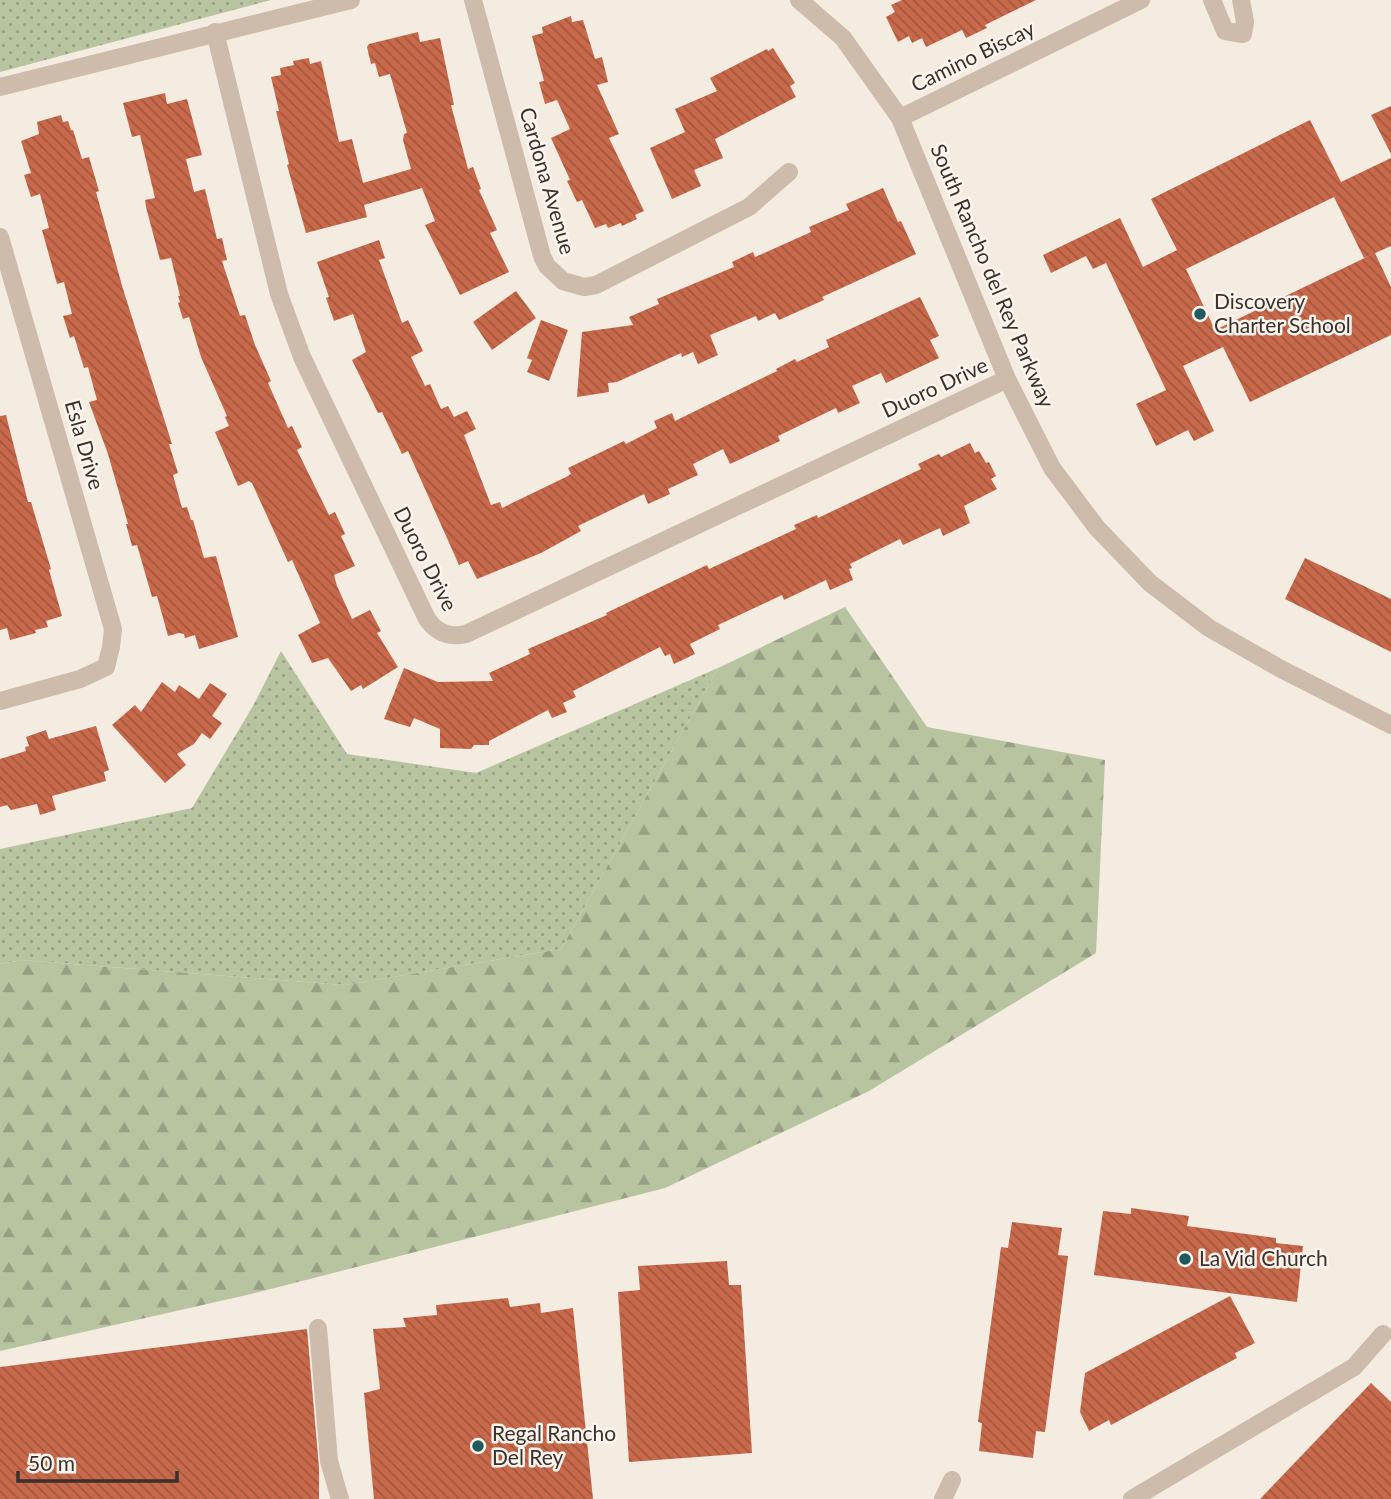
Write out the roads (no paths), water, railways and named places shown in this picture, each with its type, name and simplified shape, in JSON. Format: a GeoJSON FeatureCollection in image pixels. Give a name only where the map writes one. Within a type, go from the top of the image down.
{"type":"FeatureCollection","features":[{"type":"Feature","properties":{"kind":"street"},"geometry":{"type":"LineString","coordinates":[[0,87],[351,0]]}},
{"type":"Feature","properties":{"kind":"street","name":"Cardona Avenue"},"geometry":{"type":"LineString","coordinates":[[473,0],[542,256],[547,266],[563,281],[584,287],[606,280],[634,263],[749,207],[789,172]]}},
{"type":"Feature","properties":{"kind":"street","name":"South Rancho del Rey Parkway"},"geometry":{"type":"LineString","coordinates":[[799,0],[843,38],[900,118],[1007,379],[1052,468],[1097,528],[1150,583],[1209,628],[1281,669],[1391,725]]}},
{"type":"Feature","properties":{"kind":"street","name":"Camino Biscay"},"geometry":{"type":"LineString","coordinates":[[900,118],[1141,0]]}},
{"type":"Feature","properties":{"kind":"street"},"geometry":{"type":"LineString","coordinates":[[1212,0],[1225,31],[1243,34],[1245,22],[1241,0]]}},
{"type":"Feature","properties":{"kind":"street","name":"Duoro Drive"},"geometry":{"type":"LineString","coordinates":[[215,32],[279,294],[302,357],[427,619],[439,632],[457,636],[466,634],[1007,379]]}},
{"type":"Feature","properties":{"kind":"street","name":"Esla Drive"},"geometry":{"type":"LineString","coordinates":[[0,237],[113,629],[106,667],[80,679],[0,701]]}},
{"type":"Feature","properties":{"kind":"street"},"geometry":{"type":"LineString","coordinates":[[318,1328],[329,1461],[341,1499]]}},
{"type":"Feature","properties":{"kind":"street"},"geometry":{"type":"LineString","coordinates":[[1132,1499],[1354,1367],[1383,1335]]}},
{"type":"Feature","properties":{"kind":"street"},"geometry":{"type":"LineString","coordinates":[[943,1499],[952,1480]]}},
{"type":"Feature","properties":{"kind":"place","name":"Discovery Charter School"},"geometry":{"type":"Point","coordinates":[1200,314]}},
{"type":"Feature","properties":{"kind":"place","name":"La Vid Church"},"geometry":{"type":"Point","coordinates":[1185,1259]}},
{"type":"Feature","properties":{"kind":"place","name":"Regal Rancho Del Rey"},"geometry":{"type":"Point","coordinates":[478,1446]}}]}
